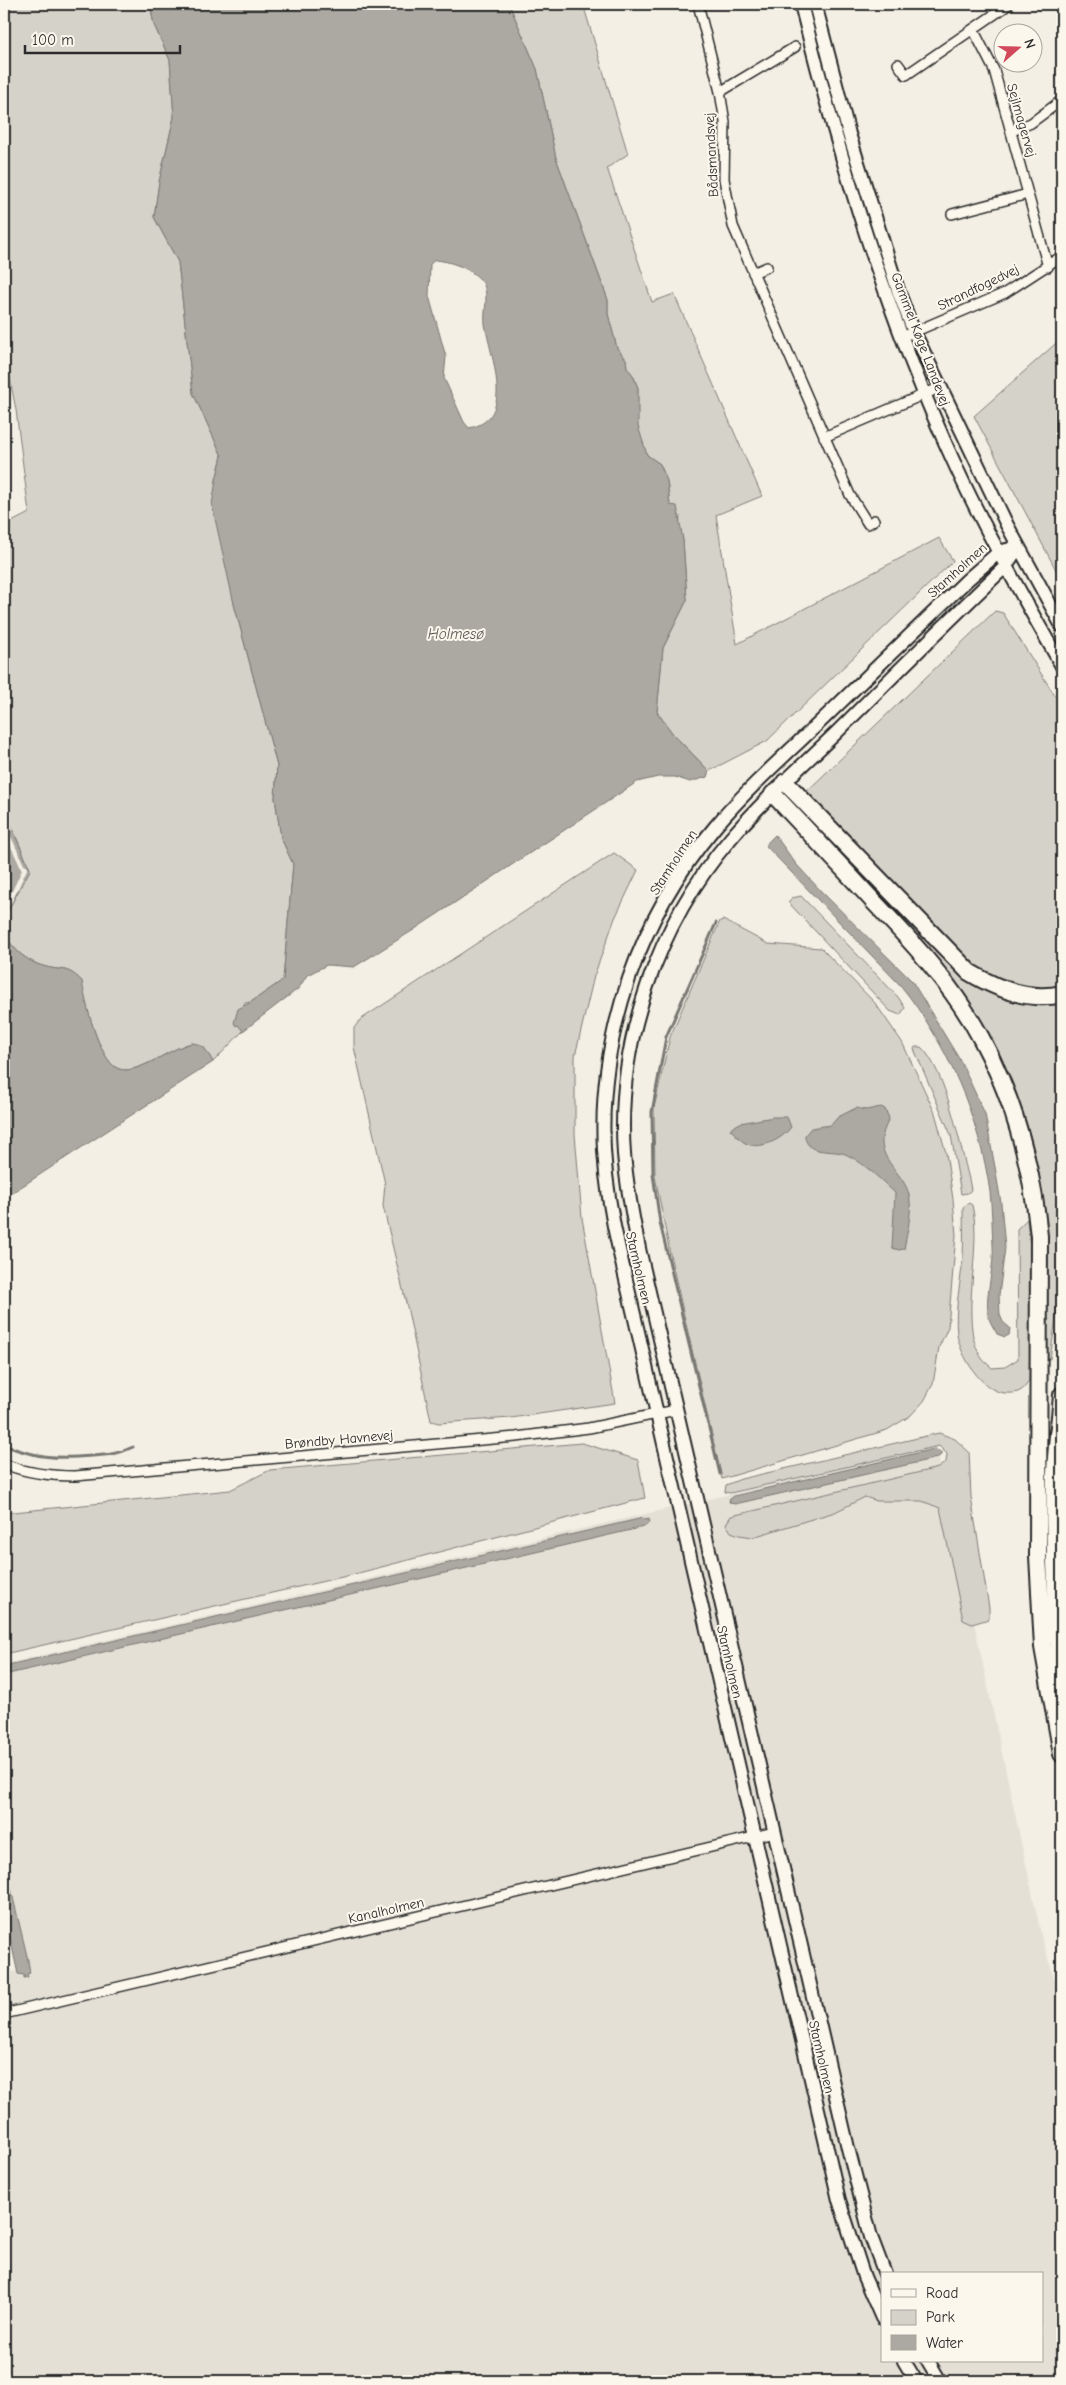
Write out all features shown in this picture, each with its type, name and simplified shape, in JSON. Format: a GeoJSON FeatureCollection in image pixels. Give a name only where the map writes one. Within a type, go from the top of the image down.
{"type":"FeatureCollection","features":[{"type":"Feature","properties":{"kind":"highway"},"geometry":{"type":"LineString","coordinates":[[785,782],[969,972],[989,984],[1010,992],[1033,996],[1062,994]]}},
{"type":"Feature","properties":{"kind":"highway"},"geometry":{"type":"LineString","coordinates":[[773,794],[934,968],[959,1001],[981,1037],[1015,1114],[1035,1195],[1039,1236],[1038,1556],[1043,1647],[1062,1754]]}},
{"type":"Feature","properties":{"kind":"highway"},"geometry":{"type":"LineString","coordinates":[[1062,1395],[1055,1473],[1057,1632],[1062,1684]]}},
{"type":"Feature","properties":{"kind":"street","name":"Bådsmandsvej"},"geometry":{"type":"LineString","coordinates":[[698,4],[720,92],[725,122],[724,179],[732,226],[850,495],[868,524],[874,520]]}},
{"type":"Feature","properties":{"kind":"street","name":"Gammel Køge Landevej"},"geometry":{"type":"LineString","coordinates":[[800,4],[851,189],[902,338],[924,394],[957,469],[1006,566],[1062,666]]}},
{"type":"Feature","properties":{"kind":"street","name":"Gammel Køge Landevej"},"geometry":{"type":"LineString","coordinates":[[814,4],[849,134],[898,293],[939,388],[1018,547],[1062,626]]}},
{"type":"Feature","properties":{"kind":"street"},"geometry":{"type":"LineString","coordinates":[[898,64],[906,75],[1008,5]]}},
{"type":"Feature","properties":{"kind":"street","name":"Sejlmagervej"},"geometry":{"type":"LineString","coordinates":[[972,29],[994,70],[1048,267]]}},
{"type":"Feature","properties":{"kind":"street"},"geometry":{"type":"LineString","coordinates":[[720,92],[795,47]]}},
{"type":"Feature","properties":{"kind":"street"},"geometry":{"type":"LineString","coordinates":[[1012,131],[1031,123],[1062,100]]}},
{"type":"Feature","properties":{"kind":"street"},"geometry":{"type":"LineString","coordinates":[[952,214],[1028,194]]}},
{"type":"Feature","properties":{"kind":"street","name":"Strandfogedvej"},"geometry":{"type":"LineString","coordinates":[[902,338],[1005,292],[1048,267],[1062,256]]}},
{"type":"Feature","properties":{"kind":"street"},"geometry":{"type":"LineString","coordinates":[[753,273],[767,267]]}},
{"type":"Feature","properties":{"kind":"street"},"geometry":{"type":"LineString","coordinates":[[824,437],[939,388]]}},
{"type":"Feature","properties":{"kind":"street","name":"Stamholmen"},"geometry":{"type":"LineString","coordinates":[[881,2316],[859,2262],[839,2200],[657,1414],[609,1204],[604,1149],[604,1104],[608,1059],[628,980],[655,918],[677,879],[704,840],[738,801],[967,580],[999,552],[1018,547]]}},
{"type":"Feature","properties":{"kind":"street","name":"Stamholmen"},"geometry":{"type":"LineString","coordinates":[[884,2272],[859,2197],[630,1204],[624,1153],[624,1106],[628,1065],[648,984],[671,928],[710,865],[731,838],[773,794],[1006,566],[1018,547]]}},
{"type":"Feature","properties":{"kind":"street"},"geometry":{"type":"LineString","coordinates":[[766,774],[785,782]]}},
{"type":"Feature","properties":{"kind":"street"},"geometry":{"type":"LineString","coordinates":[[766,774],[773,794]]}},
{"type":"Feature","properties":{"kind":"street","name":"Brøndby Havnevej"},"geometry":{"type":"LineString","coordinates":[[4,1464],[21,1471],[48,1476],[75,1476],[516,1437],[589,1428],[676,1410]]}},
{"type":"Feature","properties":{"kind":"street","name":"Kanalholmen"},"geometry":{"type":"LineString","coordinates":[[4,2014],[775,1832]]}},
{"type":"Feature","properties":{"kind":"street"},"geometry":{"type":"LineString","coordinates":[[905,2362],[916,2381]]}},
{"type":"Feature","properties":{"kind":"street"},"geometry":{"type":"LineString","coordinates":[[929,2362],[940,2381]]}},
{"type":"Feature","properties":{"kind":"shaded area"},"geometry":{"type":"Polygon","coordinates":[[[936,1446],[1042,1939],[1062,2004],[1062,2381],[4,2381],[4,1974],[20,1970],[4,1903],[4,1664],[936,1446]]]}},
{"type":"Feature","properties":{"kind":"green space"},"geometry":{"type":"Polygon","coordinates":[[[4,4],[150,4],[154,25],[170,60],[174,117],[159,182],[154,217],[178,262],[193,393],[222,456],[216,480],[234,604],[277,766],[275,798],[281,838],[293,864],[283,980],[251,1002],[245,1003],[236,1021],[243,1031],[213,1062],[204,1047],[192,1043],[136,1068],[121,1070],[117,1068],[110,1062],[98,1041],[89,1015],[81,981],[67,971],[49,968],[29,960],[11,944],[5,930],[5,918],[30,869],[4,809],[4,526],[29,513],[16,410],[5,353],[4,336],[4,4]]]}},
{"type":"Feature","properties":{"kind":"green space"},"geometry":{"type":"Polygon","coordinates":[[[509,4],[583,4],[628,154],[607,168],[652,302],[674,294],[762,496],[716,515],[737,644],[939,538],[953,561],[767,741],[709,771],[673,734],[657,712],[663,648],[687,600],[683,540],[679,528],[680,516],[670,505],[667,481],[660,464],[647,455],[637,426],[638,388],[633,375],[627,368],[626,359],[617,348],[608,314],[608,300],[556,158],[537,69],[509,4]]]}},
{"type":"Feature","properties":{"kind":"green space"},"geometry":{"type":"Polygon","coordinates":[[[1062,338],[1062,581],[974,416],[1062,338]]]}},
{"type":"Feature","properties":{"kind":"green space"},"geometry":{"type":"Polygon","coordinates":[[[995,611],[1003,613],[1062,707],[1062,987],[1031,991],[1001,982],[970,965],[805,793],[995,611]]]}},
{"type":"Feature","properties":{"kind":"green space"},"geometry":{"type":"Polygon","coordinates":[[[794,803],[959,973],[1008,998],[1033,1003],[1062,1000],[1062,1275],[1050,1359],[1045,1359],[1045,1248],[1040,1184],[1028,1127],[1008,1072],[981,1021],[939,963],[791,805],[794,803]]]}},
{"type":"Feature","properties":{"kind":"green space"},"geometry":{"type":"Polygon","coordinates":[[[614,853],[638,870],[615,918],[594,976],[575,1056],[575,1134],[582,1218],[615,1403],[511,1418],[439,1423],[431,1421],[408,1311],[383,1206],[385,1184],[354,1047],[354,1028],[360,1020],[614,853]]]}},
{"type":"Feature","properties":{"kind":"green space"},"geometry":{"type":"Polygon","coordinates":[[[801,896],[898,997],[905,1008],[900,1015],[890,1011],[788,902],[792,898],[801,896]]]}},
{"type":"Feature","properties":{"kind":"green space"},"geometry":{"type":"Polygon","coordinates":[[[723,920],[768,944],[821,948],[875,1003],[902,1042],[935,1113],[946,1153],[956,1235],[948,1327],[939,1347],[933,1384],[924,1401],[910,1416],[887,1430],[722,1479],[671,1259],[655,1176],[654,1108],[670,1037],[720,921],[723,920]]]}},
{"type":"Feature","properties":{"kind":"green space"},"geometry":{"type":"Polygon","coordinates":[[[915,1047],[921,1047],[930,1058],[945,1090],[969,1179],[971,1190],[968,1193],[961,1194],[951,1135],[914,1049],[915,1047]]]}},
{"type":"Feature","properties":{"kind":"green space"},"geometry":{"type":"Polygon","coordinates":[[[969,1203],[972,1205],[975,1223],[971,1325],[974,1342],[981,1357],[992,1368],[1005,1367],[1018,1359],[1017,1229],[1027,1219],[1032,1266],[1029,1380],[1023,1389],[1014,1393],[996,1391],[980,1379],[967,1362],[959,1343],[956,1315],[963,1257],[963,1207],[969,1203]]]}},
{"type":"Feature","properties":{"kind":"green space"},"geometry":{"type":"Polygon","coordinates":[[[939,1433],[955,1439],[969,1452],[971,1497],[989,1608],[989,1619],[972,1624],[963,1620],[940,1508],[922,1501],[877,1501],[865,1497],[835,1512],[753,1537],[731,1532],[726,1524],[731,1516],[938,1468],[946,1462],[947,1454],[939,1446],[730,1493],[725,1492],[726,1485],[741,1479],[939,1433]]]}},
{"type":"Feature","properties":{"kind":"green space"},"geometry":{"type":"Polygon","coordinates":[[[582,1443],[638,1460],[645,1498],[351,1575],[4,1654],[4,1513],[230,1490],[270,1470],[582,1443]]]}},
{"type":"Feature","properties":{"kind":"water","name":"Holmesø"},"geometry":{"type":"Polygon","coordinates":[[[150,4],[356,4],[361,7],[368,4],[509,4],[537,69],[556,158],[608,300],[608,314],[617,348],[626,359],[627,368],[633,375],[638,388],[638,426],[647,455],[660,464],[667,481],[670,505],[677,506],[683,540],[687,600],[663,648],[657,712],[673,734],[709,771],[707,777],[690,782],[675,777],[658,777],[637,782],[412,931],[354,967],[327,965],[307,975],[299,988],[243,1031],[234,1023],[238,1009],[283,980],[293,864],[281,838],[275,798],[277,766],[234,604],[212,505],[222,456],[193,393],[178,262],[154,217],[159,182],[174,117],[170,60],[154,25],[150,4]],[[435,260],[430,264],[429,296],[446,357],[444,378],[464,422],[469,428],[484,422],[492,412],[496,400],[495,369],[485,324],[485,289],[480,279],[470,272],[459,266],[435,260]]]}},
{"type":"Feature","properties":{"kind":"water"},"geometry":{"type":"Polygon","coordinates":[[[4,809],[30,870],[11,904],[4,922],[4,809]]]}},
{"type":"Feature","properties":{"kind":"water"},"geometry":{"type":"Polygon","coordinates":[[[775,835],[796,864],[821,891],[912,981],[961,1062],[985,1114],[1001,1203],[1005,1248],[999,1295],[1000,1315],[1003,1322],[1010,1328],[1009,1335],[1005,1337],[997,1334],[988,1316],[987,1305],[993,1262],[990,1192],[978,1137],[959,1083],[933,1032],[901,986],[765,845],[775,835]]]}},
{"type":"Feature","properties":{"kind":"water"},"geometry":{"type":"Polygon","coordinates":[[[4,922],[7,937],[22,955],[36,964],[68,971],[82,981],[89,1015],[98,1041],[110,1062],[117,1068],[126,1070],[136,1068],[192,1043],[202,1047],[213,1062],[4,1198],[4,922]]]}},
{"type":"Feature","properties":{"kind":"water"},"geometry":{"type":"Polygon","coordinates":[[[881,1107],[885,1109],[889,1118],[882,1140],[885,1155],[907,1188],[910,1201],[909,1222],[904,1249],[899,1250],[892,1248],[895,1193],[856,1160],[842,1153],[812,1148],[805,1137],[811,1128],[831,1125],[838,1117],[856,1108],[866,1110],[881,1107]]]}},
{"type":"Feature","properties":{"kind":"water"},"geometry":{"type":"Polygon","coordinates":[[[773,1117],[787,1117],[791,1127],[783,1136],[764,1145],[757,1146],[745,1143],[730,1129],[740,1123],[773,1117]]]}},
{"type":"Feature","properties":{"kind":"water"},"geometry":{"type":"Polygon","coordinates":[[[934,1449],[941,1452],[941,1455],[937,1458],[735,1504],[730,1503],[729,1500],[734,1496],[934,1449]]]}},
{"type":"Feature","properties":{"kind":"water"},"geometry":{"type":"Polygon","coordinates":[[[643,1518],[645,1520],[649,1519],[650,1522],[644,1527],[4,1675],[4,1666],[643,1518]]]}},
{"type":"Feature","properties":{"kind":"water"},"geometry":{"type":"Polygon","coordinates":[[[4,1860],[28,1960],[30,1973],[27,1974],[28,1977],[24,1978],[24,1975],[18,1974],[4,1910],[4,1860]]]}},
{"type":"Feature","properties":{"kind":"pier"},"geometry":{"type":"Polygon","coordinates":[[[4,823],[5,826],[10,823],[13,830],[9,832],[24,865],[28,867],[8,910],[11,912],[9,916],[5,915],[4,918],[4,908],[22,870],[4,832],[4,823]]]}},
{"type":"Feature","properties":{"kind":"waterway"},"geometry":{"type":"LineString","coordinates":[[716,923],[666,1037],[652,1112],[653,1174],[660,1223],[720,1474]]}},
{"type":"Feature","properties":{"kind":"waterway"},"geometry":{"type":"LineString","coordinates":[[4,1445],[27,1453],[57,1457],[108,1455],[133,1447]]}}]}
